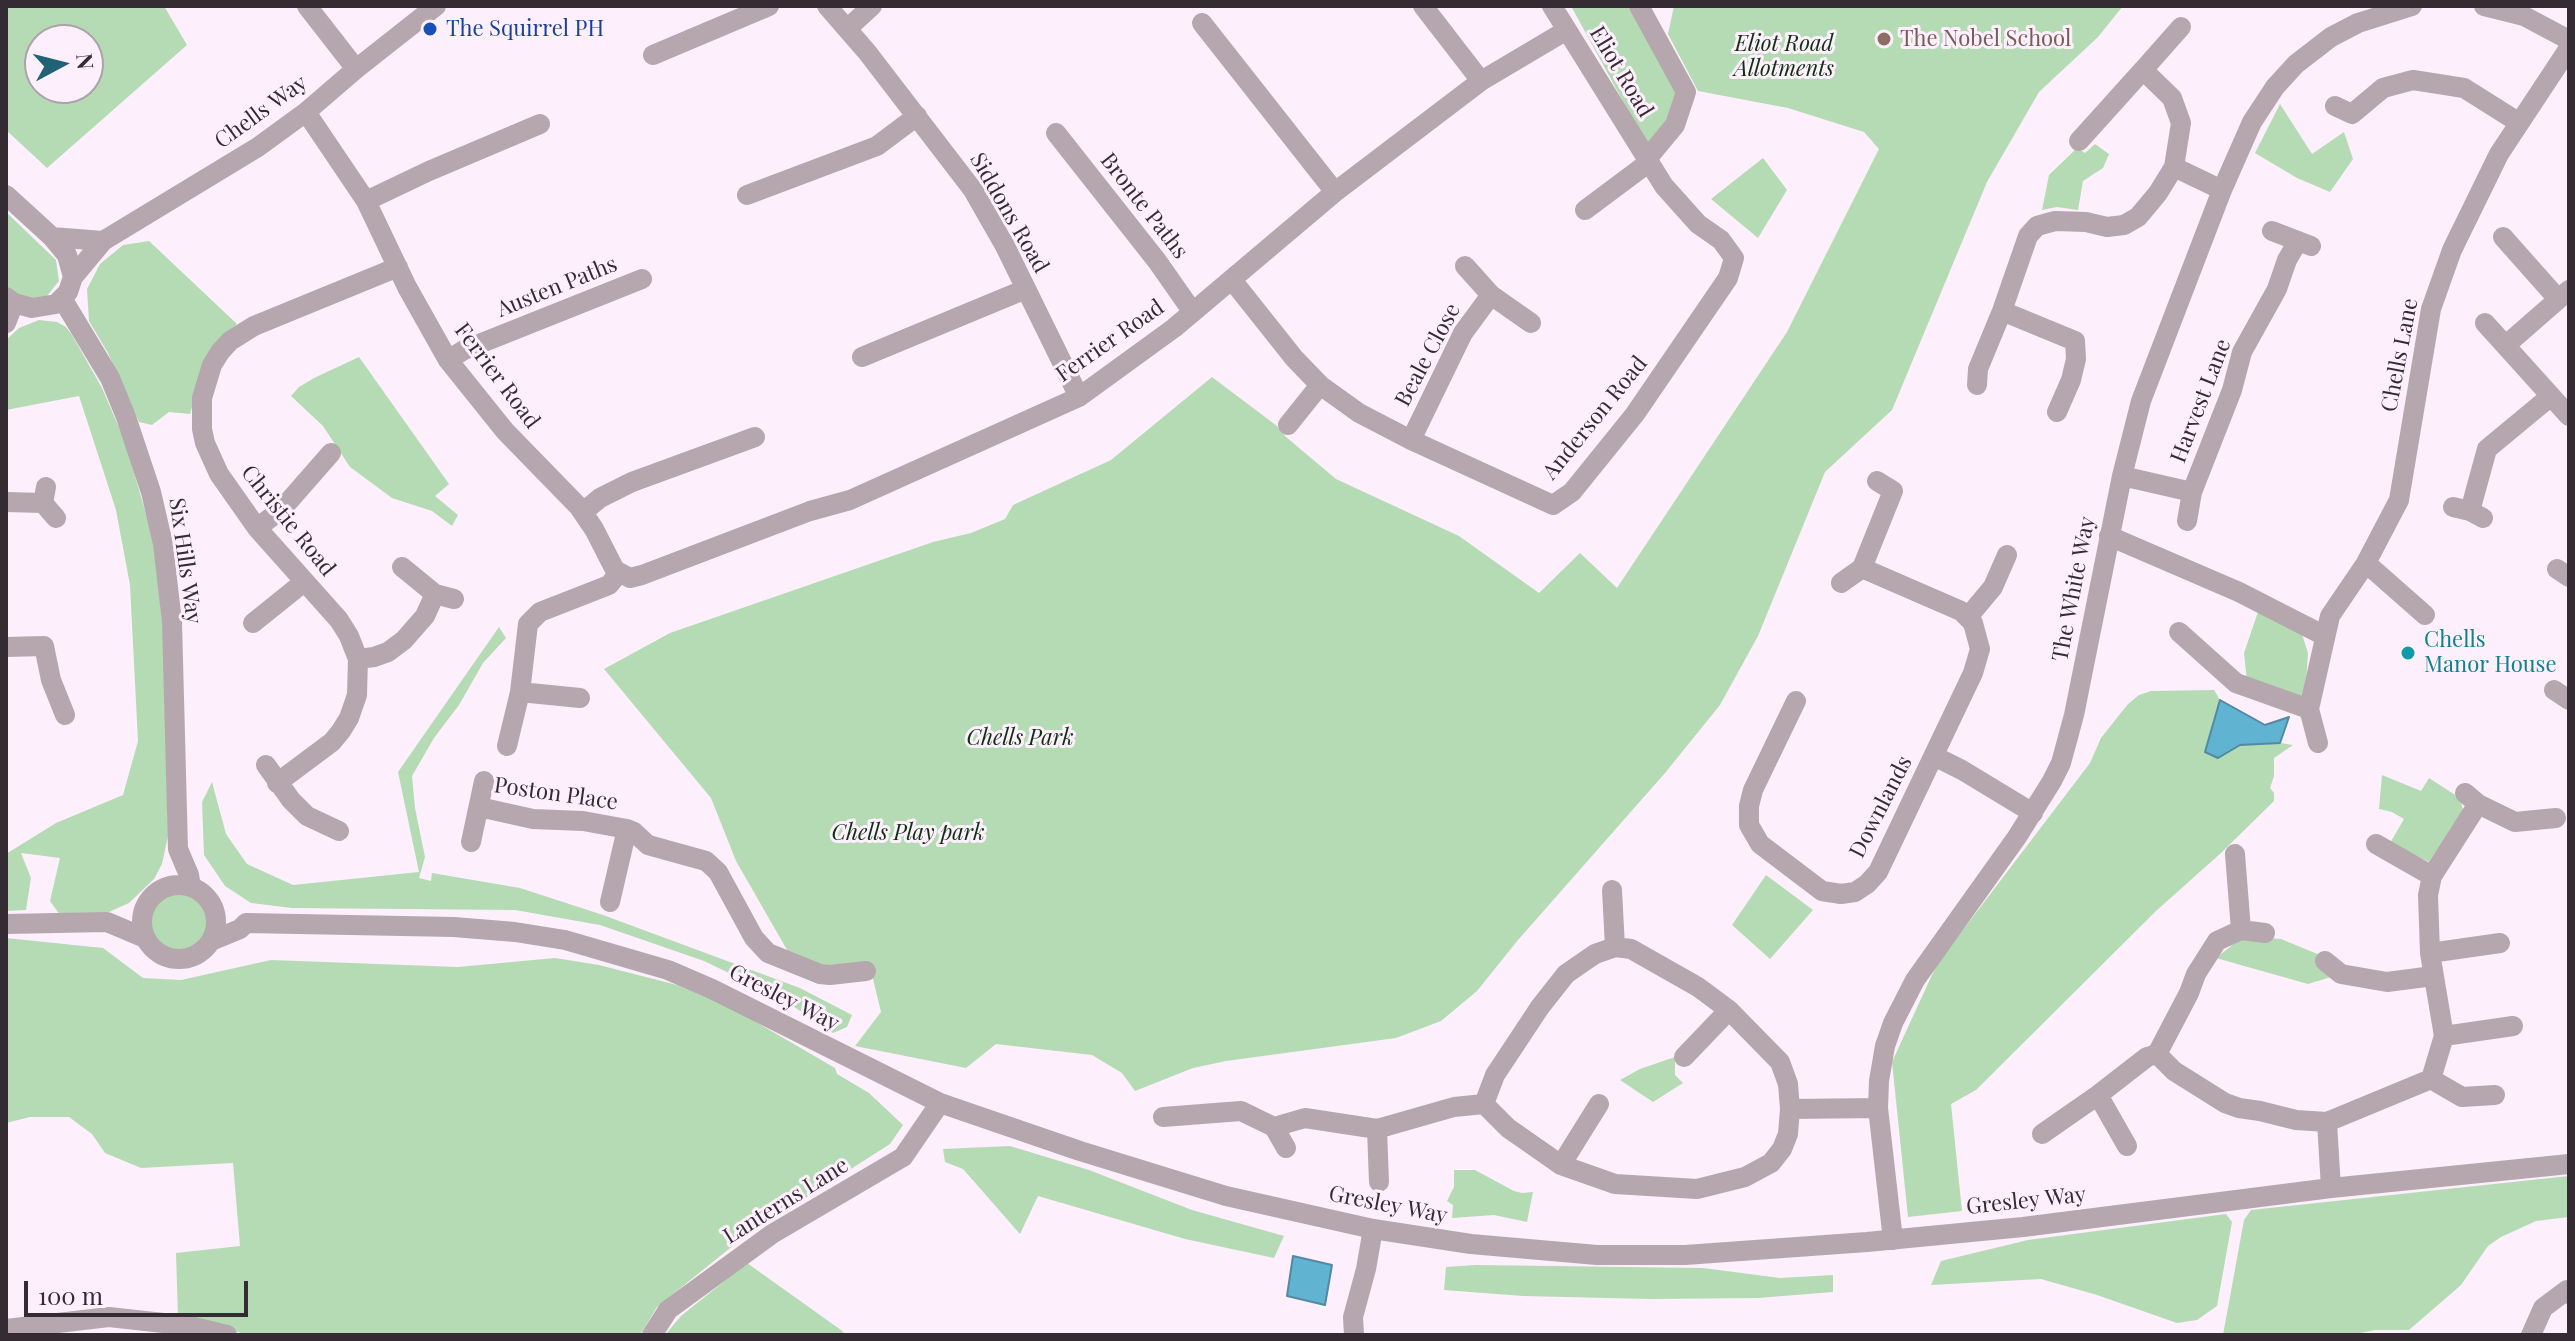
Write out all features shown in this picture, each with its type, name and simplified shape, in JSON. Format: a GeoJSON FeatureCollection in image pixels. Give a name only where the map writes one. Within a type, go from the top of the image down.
{"type":"FeatureCollection","features":[{"type":"Feature","properties":{"kind":"street"},"geometry":{"type":"LineString","coordinates":[[307,6],[356,69]]}},
{"type":"Feature","properties":{"kind":"street","name":"Chells Way"},"geometry":{"type":"LineString","coordinates":[[63,300],[73,277],[103,241],[258,147],[436,6]]}},
{"type":"Feature","properties":{"kind":"street"},"geometry":{"type":"LineString","coordinates":[[653,55],[769,6]]}},
{"type":"Feature","properties":{"kind":"street","name":"Siddons Road"},"geometry":{"type":"LineString","coordinates":[[827,6],[848,28],[973,190],[1005,246],[1079,397]]}},
{"type":"Feature","properties":{"kind":"street"},"geometry":{"type":"LineString","coordinates":[[848,28],[872,6]]}},
{"type":"Feature","properties":{"kind":"street"},"geometry":{"type":"LineString","coordinates":[[1423,6],[1481,81]]}},
{"type":"Feature","properties":{"kind":"street","name":"Eliot Road"},"geometry":{"type":"LineString","coordinates":[[1552,6],[1647,161],[1679,204],[1698,224],[1721,240],[1734,258]]}},
{"type":"Feature","properties":{"kind":"street"},"geometry":{"type":"LineString","coordinates":[[1585,210],[1647,161],[1675,125],[1686,92],[1639,6]]}},
{"type":"Feature","properties":{"kind":"street","name":"The White Way"},"geometry":{"type":"LineString","coordinates":[[1893,1240],[1878,1108],[1883,1055],[1893,1023],[1904,998],[2033,813],[2052,781],[2068,742],[2109,536],[2141,401],[2222,190],[2258,112],[2296,64],[2331,37],[2358,23],[2412,6]]}},
{"type":"Feature","properties":{"kind":"street"},"geometry":{"type":"LineString","coordinates":[[2484,6],[2524,16],[2569,40]]}},
{"type":"Feature","properties":{"kind":"street"},"geometry":{"type":"LineString","coordinates":[[1202,23],[1335,192]]}},
{"type":"Feature","properties":{"kind":"street"},"geometry":{"type":"LineString","coordinates":[[2079,141],[2181,27]]}},
{"type":"Feature","properties":{"kind":"street","name":"Ferrier Road"},"geometry":{"type":"LineString","coordinates":[[306,112],[366,201],[448,360],[505,431],[583,512],[611,566],[618,574],[630,578],[810,511],[850,500],[1079,397],[1174,328],[1335,192],[1481,81],[1567,30]]}},
{"type":"Feature","properties":{"kind":"street","name":"Chells Lane"},"geometry":{"type":"LineString","coordinates":[[2318,743],[2309,709],[2330,616],[2366,563],[2399,500],[2431,309],[2452,250],[2485,180],[2518,122],[2569,48]]}},
{"type":"Feature","properties":{"kind":"street"},"geometry":{"type":"LineString","coordinates":[[1977,385],[1978,369],[2028,236],[2037,226],[2055,221],[2086,222],[2107,227],[2124,225],[2138,217],[2174,167],[2181,123],[2172,98],[2143,70]]}},
{"type":"Feature","properties":{"kind":"street"},"geometry":{"type":"LineString","coordinates":[[2335,106],[2352,114],[2383,88],[2413,80],[2464,88],[2518,122]]}},
{"type":"Feature","properties":{"kind":"street"},"geometry":{"type":"LineString","coordinates":[[747,195],[877,146],[917,116]]}},
{"type":"Feature","properties":{"kind":"street"},"geometry":{"type":"LineString","coordinates":[[366,201],[540,124]]}},
{"type":"Feature","properties":{"kind":"street","name":"Bronte Paths"},"geometry":{"type":"LineString","coordinates":[[1056,133],[1157,261],[1192,311]]}},
{"type":"Feature","properties":{"kind":"street"},"geometry":{"type":"LineString","coordinates":[[2174,167],[2222,190]]}},
{"type":"Feature","properties":{"kind":"street"},"geometry":{"type":"LineString","coordinates":[[7,197],[52,237],[67,255],[73,277]]}},
{"type":"Feature","properties":{"kind":"street","name":"Harvest Lane"},"geometry":{"type":"LineString","coordinates":[[2187,521],[2192,492],[2232,390],[2242,352],[2277,289],[2287,260],[2305,244],[2272,231]]}},
{"type":"Feature","properties":{"kind":"street"},"geometry":{"type":"LineString","coordinates":[[52,237],[103,241]]}},
{"type":"Feature","properties":{"kind":"street"},"geometry":{"type":"LineString","coordinates":[[2503,237],[2564,294],[2506,345]]}},
{"type":"Feature","properties":{"kind":"street","name":"Anderson Road"},"geometry":{"type":"LineString","coordinates":[[1232,280],[1294,358],[1320,385],[1359,413],[1553,505],[1572,492],[1635,414],[1728,278],[1734,258]]}},
{"type":"Feature","properties":{"kind":"street","name":"Beale Close"},"geometry":{"type":"LineString","coordinates":[[1465,266],[1491,295],[1531,323]]}},
{"type":"Feature","properties":{"kind":"street","name":"Christie Road"},"geometry":{"type":"LineString","coordinates":[[277,783],[332,742],[341,731],[357,695],[358,659],[339,620],[257,528],[232,495],[205,443],[202,398],[212,365],[230,341],[254,326],[398,267]]}},
{"type":"Feature","properties":{"kind":"street","name":"Austen Paths"},"geometry":{"type":"LineString","coordinates":[[448,360],[464,350],[642,279]]}},
{"type":"Feature","properties":{"kind":"street"},"geometry":{"type":"LineString","coordinates":[[862,357],[1026,289]]}},
{"type":"Feature","properties":{"kind":"street","name":"Beale Close"},"geometry":{"type":"LineString","coordinates":[[1411,440],[1463,333],[1491,295]]}},
{"type":"Feature","properties":{"kind":"street"},"geometry":{"type":"LineString","coordinates":[[6,323],[10,300],[24,307],[40,308],[63,300]]}},
{"type":"Feature","properties":{"kind":"street","name":"Six Hills Way"},"geometry":{"type":"LineString","coordinates":[[63,300],[110,378],[126,417],[151,492],[163,544],[172,622],[178,849],[191,886]]}},
{"type":"Feature","properties":{"kind":"street"},"geometry":{"type":"LineString","coordinates":[[2002,311],[2075,341],[2076,359],[2071,380],[2057,412]]}},
{"type":"Feature","properties":{"kind":"street"},"geometry":{"type":"LineString","coordinates":[[2485,323],[2569,416]]}},
{"type":"Feature","properties":{"kind":"street"},"geometry":{"type":"LineString","coordinates":[[1288,425],[1320,385]]}},
{"type":"Feature","properties":{"kind":"street"},"geometry":{"type":"LineString","coordinates":[[2469,512],[2487,449],[2551,396]]}},
{"type":"Feature","properties":{"kind":"street"},"geometry":{"type":"LineString","coordinates":[[583,512],[600,498],[632,482],[755,437]]}},
{"type":"Feature","properties":{"kind":"street"},"geometry":{"type":"LineString","coordinates":[[257,528],[282,509],[331,453]]}},
{"type":"Feature","properties":{"kind":"street","name":"Harvest Lane"},"geometry":{"type":"LineString","coordinates":[[2122,476],[2192,492]]}},
{"type":"Feature","properties":{"kind":"street"},"geometry":{"type":"LineString","coordinates":[[1841,583],[1862,568],[1893,491],[1877,481]]}},
{"type":"Feature","properties":{"kind":"street"},"geometry":{"type":"LineString","coordinates":[[6,502],[48,503]]}},
{"type":"Feature","properties":{"kind":"street"},"geometry":{"type":"LineString","coordinates":[[2109,536],[2239,592],[2325,636]]}},
{"type":"Feature","properties":{"kind":"street"},"geometry":{"type":"LineString","coordinates":[[1862,568],[1961,611],[1968,617],[1993,587],[2007,555]]}},
{"type":"Feature","properties":{"kind":"street"},"geometry":{"type":"LineString","coordinates":[[2366,563],[2425,615]]}},
{"type":"Feature","properties":{"kind":"street"},"geometry":{"type":"LineString","coordinates":[[358,659],[388,652],[404,640],[444,596],[402,567]]}},
{"type":"Feature","properties":{"kind":"street","name":"Ferrier Road"},"geometry":{"type":"LineString","coordinates":[[520,692],[528,624],[540,612],[609,585],[618,574]]}},
{"type":"Feature","properties":{"kind":"street"},"geometry":{"type":"LineString","coordinates":[[253,623],[304,582]]}},
{"type":"Feature","properties":{"kind":"street","name":"Downlands"},"geometry":{"type":"LineString","coordinates":[[1796,701],[1753,790],[1748,817],[1751,830],[1760,844],[1822,891],[1841,894],[1855,892],[1878,872],[1973,673],[1980,654],[1977,631],[1968,617]]}},
{"type":"Feature","properties":{"kind":"street"},"geometry":{"type":"LineString","coordinates":[[2179,632],[2236,683],[2309,709]]}},
{"type":"Feature","properties":{"kind":"street"},"geometry":{"type":"LineString","coordinates":[[6,647],[44,646],[51,680],[68,720]]}},
{"type":"Feature","properties":{"kind":"street"},"geometry":{"type":"LineString","coordinates":[[507,746],[520,692],[580,698]]}},
{"type":"Feature","properties":{"kind":"street","name":"Downlands"},"geometry":{"type":"LineString","coordinates":[[1934,756],[2033,813]]}},
{"type":"Feature","properties":{"kind":"street"},"geometry":{"type":"LineString","coordinates":[[266,765],[277,783],[307,816],[339,831]]}},
{"type":"Feature","properties":{"kind":"street","name":"Poston Place"},"geometry":{"type":"LineString","coordinates":[[471,842],[484,781]]}},
{"type":"Feature","properties":{"kind":"street"},"geometry":{"type":"LineString","coordinates":[[2431,1079],[2444,1036],[2430,953],[2427,905],[2432,876],[2472,799],[2515,822],[2556,818]]}},
{"type":"Feature","properties":{"kind":"street","name":"Poston Place"},"geometry":{"type":"LineString","coordinates":[[479,807],[533,819],[583,821],[627,829],[648,845],[698,858],[718,872],[754,938],[768,953],[820,974],[866,971]]}},
{"type":"Feature","properties":{"kind":"street","name":"Poston Place"},"geometry":{"type":"LineString","coordinates":[[610,902],[627,829]]}},
{"type":"Feature","properties":{"kind":"street"},"geometry":{"type":"LineString","coordinates":[[2376,844],[2432,876]]}},
{"type":"Feature","properties":{"kind":"street","name":"Six Hills Way"},"geometry":{"type":"LineString","coordinates":[[164,887],[166,873],[178,849]]}},
{"type":"Feature","properties":{"kind":"street"},"geometry":{"type":"LineString","coordinates":[[2235,854],[2245,880],[2241,930]]}},
{"type":"Feature","properties":{"kind":"street"},"geometry":{"type":"LineString","coordinates":[[164,887],[177,884],[191,886]]}},
{"type":"Feature","properties":{"kind":"street","name":"Gresley Way"},"geometry":{"type":"LineString","coordinates":[[191,886],[211,903],[239,915],[246,923]]}},
{"type":"Feature","properties":{"kind":"street","name":"Gresley Way"},"geometry":{"type":"LineString","coordinates":[[107,922],[146,903],[164,887]]}},
{"type":"Feature","properties":{"kind":"street"},"geometry":{"type":"LineString","coordinates":[[1612,890],[1615,947]]}},
{"type":"Feature","properties":{"kind":"street"},"geometry":{"type":"LineString","coordinates":[[145,938],[141,921],[146,903]]}},
{"type":"Feature","properties":{"kind":"street"},"geometry":{"type":"LineString","coordinates":[[211,903],[216,922],[211,941]]}},
{"type":"Feature","properties":{"kind":"street","name":"Gresley Way"},"geometry":{"type":"LineString","coordinates":[[6,924],[107,922],[145,938],[156,952],[173,959],[199,954],[211,941],[240,929],[246,923],[454,927],[515,932],[598,948],[668,970],[712,989],[940,1103],[1080,1151],[1226,1196],[1373,1229],[1471,1244],[1597,1255],[1685,1255],[1893,1240],[2023,1227],[2331,1188],[2569,1164]]}},
{"type":"Feature","properties":{"kind":"street"},"geometry":{"type":"LineString","coordinates":[[2042,1134],[2147,1057],[2157,1054],[2196,974],[2217,941],[2241,930],[2265,933]]}},
{"type":"Feature","properties":{"kind":"street"},"geometry":{"type":"LineString","coordinates":[[2430,953],[2500,943]]}},
{"type":"Feature","properties":{"kind":"street"},"geometry":{"type":"LineString","coordinates":[[1615,947],[1631,949],[1698,987],[1729,1010],[1780,1062],[1788,1084],[1790,1109],[1788,1134],[1782,1149],[1771,1163],[1745,1177],[1697,1189],[1615,1184],[1561,1165],[1508,1128],[1484,1104],[1495,1075],[1566,974],[1595,954],[1615,947]]}},
{"type":"Feature","properties":{"kind":"street"},"geometry":{"type":"LineString","coordinates":[[2334,975],[2387,982],[2433,976]]}},
{"type":"Feature","properties":{"kind":"street"},"geometry":{"type":"LineString","coordinates":[[1684,1057],[1729,1010]]}},
{"type":"Feature","properties":{"kind":"street"},"geometry":{"type":"LineString","coordinates":[[2444,1036],[2513,1026]]}},
{"type":"Feature","properties":{"kind":"street"},"geometry":{"type":"LineString","coordinates":[[2157,1054],[2174,1071],[2225,1103],[2296,1120],[2327,1122],[2431,1079]]}},
{"type":"Feature","properties":{"kind":"street"},"geometry":{"type":"LineString","coordinates":[[2431,1079],[2462,1097],[2495,1095]]}},
{"type":"Feature","properties":{"kind":"street"},"geometry":{"type":"LineString","coordinates":[[2098,1095],[2129,1141]]}},
{"type":"Feature","properties":{"kind":"street","name":"Lanterns Lane"},"geometry":{"type":"LineString","coordinates":[[652,1335],[668,1310],[766,1239],[903,1157],[940,1103]]}},
{"type":"Feature","properties":{"kind":"street"},"geometry":{"type":"LineString","coordinates":[[1274,1127],[1305,1118],[1377,1129],[1454,1107],[1484,1104]]}},
{"type":"Feature","properties":{"kind":"street"},"geometry":{"type":"LineString","coordinates":[[1561,1165],[1599,1104]]}},
{"type":"Feature","properties":{"kind":"street"},"geometry":{"type":"LineString","coordinates":[[1790,1109],[1878,1108]]}},
{"type":"Feature","properties":{"kind":"street"},"geometry":{"type":"LineString","coordinates":[[1176,1110],[1241,1111],[1274,1127],[1286,1148]]}},
{"type":"Feature","properties":{"kind":"street"},"geometry":{"type":"LineString","coordinates":[[2327,1122],[2331,1188]]}},
{"type":"Feature","properties":{"kind":"street"},"geometry":{"type":"LineString","coordinates":[[1377,1129],[1379,1182]]}},
{"type":"Feature","properties":{"kind":"street"},"geometry":{"type":"LineString","coordinates":[[1354,1335],[1353,1317],[1373,1229]]}},
{"type":"Feature","properties":{"kind":"street"},"geometry":{"type":"LineString","coordinates":[[2531,1335],[2543,1308],[2567,1290],[2569,1294]]}},
{"type":"Feature","properties":{"kind":"street"},"geometry":{"type":"LineString","coordinates":[[6,1329],[109,1317],[190,1326],[227,1335]]}},
{"type":"Feature","properties":{"kind":"green space"},"geometry":{"type":"Polygon","coordinates":[[[6,6],[164,6],[187,45],[47,168],[6,130],[6,6]]]}},
{"type":"Feature","properties":{"kind":"green space"},"geometry":{"type":"Polygon","coordinates":[[[1571,6],[1635,6],[1679,94],[1670,121],[1648,147],[1571,6]]]}},
{"type":"Feature","properties":{"kind":"green space"},"geometry":{"type":"Polygon","coordinates":[[[1674,6],[2123,6],[2098,37],[2039,92],[1987,182],[1892,410],[1825,472],[1758,636],[1720,705],[1477,991],[1441,1021],[1396,1038],[1193,1068],[1135,1091],[1122,1073],[1092,1055],[996,1044],[966,1068],[855,1046],[881,1012],[873,979],[818,970],[794,962],[736,861],[711,798],[604,669],[670,633],[1005,519],[1013,505],[1111,460],[1212,377],[1277,426],[1336,479],[1459,536],[1539,593],[1580,553],[1617,588],[1787,332],[1879,149],[1864,132],[1788,108],[1698,91],[1668,34],[1674,6]]]}},
{"type":"Feature","properties":{"kind":"green space"},"geometry":{"type":"Polygon","coordinates":[[[2280,104],[2312,154],[2344,132],[2353,159],[2330,192],[2297,178],[2255,153],[2280,104]]]}},
{"type":"Feature","properties":{"kind":"green space"},"geometry":{"type":"Polygon","coordinates":[[[2095,144],[2109,154],[2103,168],[2083,181],[2078,210],[2057,207],[2042,210],[2049,175],[2077,148],[2085,153],[2095,144]]]}},
{"type":"Feature","properties":{"kind":"green space"},"geometry":{"type":"Polygon","coordinates":[[[1763,158],[1787,190],[1758,238],[1711,199],[1763,158]]]}},
{"type":"Feature","properties":{"kind":"green space"},"geometry":{"type":"Polygon","coordinates":[[[6,212],[56,260],[59,281],[46,297],[32,300],[13,292],[6,285],[6,212]]]}},
{"type":"Feature","properties":{"kind":"green space"},"geometry":{"type":"Polygon","coordinates":[[[149,241],[237,324],[202,373],[190,414],[169,412],[152,425],[139,422],[108,353],[89,321],[87,289],[100,264],[123,245],[149,241]]]}},
{"type":"Feature","properties":{"kind":"green space"},"geometry":{"type":"Polygon","coordinates":[[[39,320],[57,322],[72,335],[102,388],[126,444],[153,539],[165,647],[168,836],[162,864],[154,879],[129,903],[109,912],[90,915],[60,915],[50,901],[60,858],[21,853],[31,878],[26,910],[6,911],[6,854],[56,823],[123,795],[138,741],[130,585],[116,510],[79,396],[6,410],[6,340],[19,328],[39,320]]]}},
{"type":"Feature","properties":{"kind":"green space"},"geometry":{"type":"Polygon","coordinates":[[[359,357],[449,484],[435,496],[458,515],[452,526],[432,511],[392,498],[350,467],[323,426],[291,396],[314,378],[359,357]]]}},
{"type":"Feature","properties":{"kind":"green space"},"geometry":{"type":"Polygon","coordinates":[[[2259,609],[2301,631],[2308,653],[2305,697],[2247,681],[2244,653],[2259,609]]]}},
{"type":"Feature","properties":{"kind":"green space"},"geometry":{"type":"Polygon","coordinates":[[[499,627],[506,638],[483,663],[412,776],[425,857],[419,878],[431,881],[432,873],[520,888],[603,915],[800,988],[852,1015],[847,1027],[833,1033],[781,998],[704,961],[600,925],[515,910],[292,908],[251,903],[225,886],[204,855],[202,802],[212,782],[226,834],[247,864],[293,885],[419,872],[398,772],[499,627]]]}},
{"type":"Feature","properties":{"kind":"green space"},"geometry":{"type":"Polygon","coordinates":[[[2214,690],[2220,700],[2205,752],[2218,758],[2240,745],[2293,745],[2274,758],[2270,788],[2274,801],[2156,911],[1976,1090],[1951,1104],[1962,1211],[1908,1217],[1892,1062],[1937,964],[2090,763],[2101,738],[2128,704],[2139,695],[2151,691],[2214,690]]]}},
{"type":"Feature","properties":{"kind":"green space"},"geometry":{"type":"Polygon","coordinates":[[[2382,775],[2421,791],[2429,778],[2460,798],[2463,810],[2429,862],[2390,843],[2404,819],[2379,809],[2382,775]]]}},
{"type":"Feature","properties":{"kind":"green space"},"geometry":{"type":"Polygon","coordinates":[[[1766,875],[1813,910],[1770,959],[1732,925],[1766,875]]]}},
{"type":"Feature","properties":{"kind":"green space"},"geometry":{"type":"Polygon","coordinates":[[[179,894],[199,902],[207,922],[199,942],[179,950],[159,942],[151,922],[159,902],[179,894]]]}},
{"type":"Feature","properties":{"kind":"green space"},"geometry":{"type":"Polygon","coordinates":[[[2244,936],[2281,939],[2320,955],[2331,977],[2308,984],[2216,958],[2244,936]]]}},
{"type":"Feature","properties":{"kind":"green space"},"geometry":{"type":"Polygon","coordinates":[[[6,938],[103,948],[143,978],[181,980],[271,960],[458,967],[555,958],[599,965],[677,985],[725,1004],[835,1068],[837,1074],[869,1093],[903,1125],[890,1144],[740,1240],[657,1307],[640,1335],[247,1335],[211,1323],[178,1318],[176,1253],[240,1246],[233,1163],[141,1168],[105,1153],[92,1134],[69,1117],[30,1117],[6,1123],[6,938]]]}},
{"type":"Feature","properties":{"kind":"green space"},"geometry":{"type":"Polygon","coordinates":[[[1675,1057],[1675,1075],[1683,1083],[1653,1102],[1620,1080],[1640,1069],[1675,1057]]]}},
{"type":"Feature","properties":{"kind":"green space"},"geometry":{"type":"Polygon","coordinates":[[[1010,1146],[1089,1170],[1192,1210],[1284,1236],[1274,1258],[1185,1239],[1038,1196],[1020,1234],[963,1169],[945,1162],[943,1149],[1010,1146]]]}},
{"type":"Feature","properties":{"kind":"green space"},"geometry":{"type":"Polygon","coordinates":[[[1454,1170],[1475,1170],[1514,1191],[1533,1192],[1527,1222],[1494,1215],[1452,1218],[1453,1205],[1447,1201],[1454,1187],[1454,1170]]]}},
{"type":"Feature","properties":{"kind":"green space"},"geometry":{"type":"Polygon","coordinates":[[[2569,1176],[2569,1217],[2536,1221],[2488,1246],[2461,1285],[2409,1330],[2375,1330],[2350,1335],[2223,1335],[2244,1220],[2251,1210],[2569,1176]]]}},
{"type":"Feature","properties":{"kind":"green space"},"geometry":{"type":"Polygon","coordinates":[[[2226,1214],[2232,1222],[2217,1306],[2197,1320],[2177,1323],[2041,1279],[1931,1285],[1941,1261],[2028,1240],[2226,1214]]]}},
{"type":"Feature","properties":{"kind":"green space"},"geometry":{"type":"Polygon","coordinates":[[[747,1263],[846,1335],[665,1335],[681,1316],[747,1263]]]}},
{"type":"Feature","properties":{"kind":"green space"},"geometry":{"type":"Polygon","coordinates":[[[1446,1267],[1703,1268],[1780,1278],[1833,1275],[1833,1292],[1758,1298],[1650,1299],[1523,1296],[1444,1290],[1446,1267]]]}},
{"type":"Feature","properties":{"kind":"water"},"geometry":{"type":"Polygon","coordinates":[[[2220,700],[2265,725],[2289,717],[2280,743],[2240,745],[2218,758],[2205,752],[2220,700]]]}},
{"type":"Feature","properties":{"kind":"water"},"geometry":{"type":"Polygon","coordinates":[[[1293,1256],[1332,1265],[1325,1305],[1287,1296],[1293,1256]]]}},
{"type":"Feature","properties":{"kind":"place","name":"The Squirrel PH"},"geometry":{"type":"Point","coordinates":[430,29]}},
{"type":"Feature","properties":{"kind":"place","name":"The Nobel School"},"geometry":{"type":"Point","coordinates":[1884,39]}},
{"type":"Feature","properties":{"kind":"place","name":"Chells Manor House"},"geometry":{"type":"Point","coordinates":[2408,653]}},
{"type":"Feature","properties":{"kind":"park label","name":"Eliot Road Allotments"},"geometry":{"type":"Point","coordinates":[1784,56]}},
{"type":"Feature","properties":{"kind":"park label","name":"Chells Park"},"geometry":{"type":"Point","coordinates":[1020,738]}},
{"type":"Feature","properties":{"kind":"park label","name":"Chells Play park"},"geometry":{"type":"Point","coordinates":[908,833]}}]}
